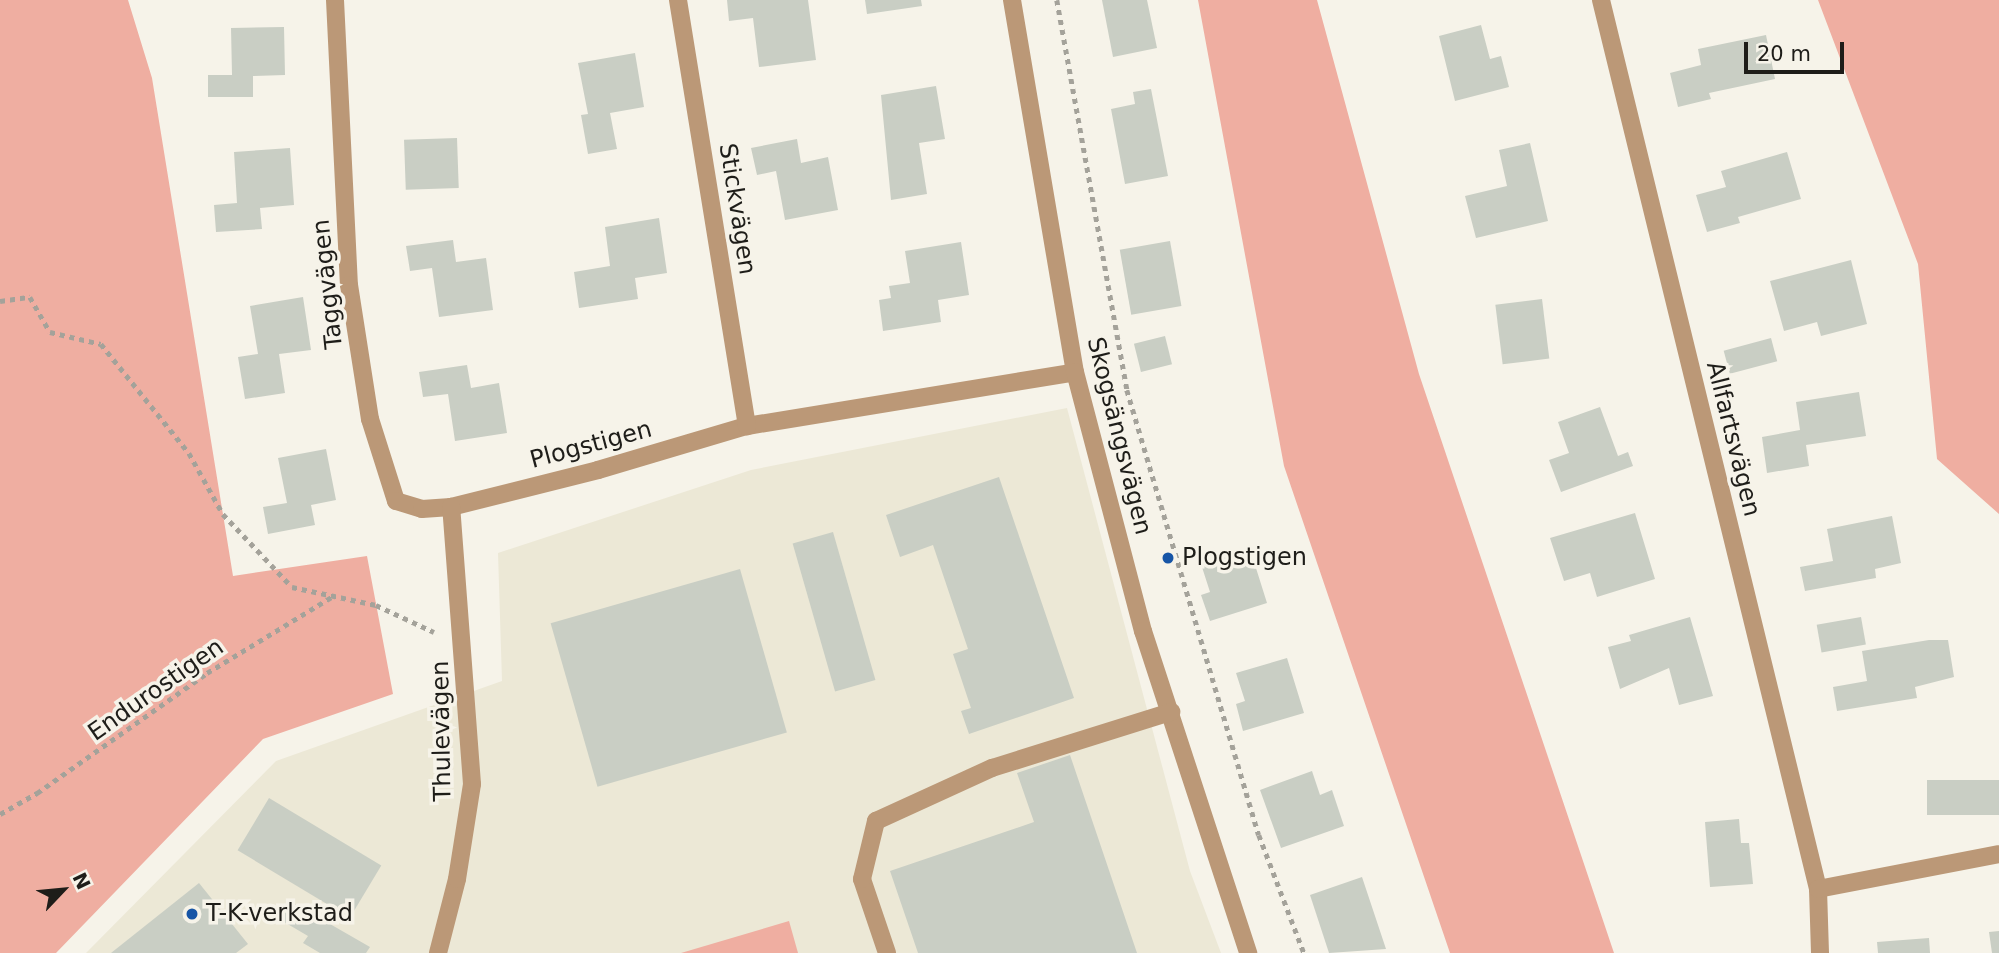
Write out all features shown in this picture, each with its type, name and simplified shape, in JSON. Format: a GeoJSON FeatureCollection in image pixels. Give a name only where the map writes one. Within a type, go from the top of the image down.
{"type":"FeatureCollection","features":[{"type":"Feature","properties":{"kind":"street","name":"Taggvägen"},"geometry":{"type":"LineString","coordinates":[[335,0],[349,285],[370,419],[396,501],[422,509],[451,507]]}},
{"type":"Feature","properties":{"kind":"street","name":"Stickvägen"},"geometry":{"type":"LineString","coordinates":[[678,0],[747,426]]}},
{"type":"Feature","properties":{"kind":"street","name":"Skogsängsvägen"},"geometry":{"type":"LineString","coordinates":[[1012,0],[1075,372],[1143,631],[1248,953]]}},
{"type":"Feature","properties":{"kind":"street","name":"Allfartsvägen"},"geometry":{"type":"LineString","coordinates":[[1601,0],[1818,889],[1820,953]]}},
{"type":"Feature","properties":{"kind":"street","name":"Plogstigen"},"geometry":{"type":"LineString","coordinates":[[451,507],[598,470],[747,426],[1075,372]]}},
{"type":"Feature","properties":{"kind":"street","name":"Thulevägen"},"geometry":{"type":"LineString","coordinates":[[438,953],[457,879],[472,784],[464,646],[451,507]]}},
{"type":"Feature","properties":{"kind":"street"},"geometry":{"type":"LineString","coordinates":[[887,953],[862,879],[876,821],[992,768],[1171,712]]}},
{"type":"Feature","properties":{"kind":"street"},"geometry":{"type":"LineString","coordinates":[[1818,889],[1999,854]]}},
{"type":"Feature","properties":{"kind":"path"},"geometry":{"type":"LineString","coordinates":[[1058,0],[1127,390],[1259,835],[1304,953]]}},
{"type":"Feature","properties":{"kind":"path"},"geometry":{"type":"LineString","coordinates":[[0,301],[30,297],[50,332],[102,344],[188,453],[223,514],[292,587],[376,605],[464,646]]}},
{"type":"Feature","properties":{"kind":"path","name":"Endurostigen"},"geometry":{"type":"LineString","coordinates":[[0,814],[37,793],[207,673],[333,596]]}},
{"type":"Feature","properties":{"kind":"shaded area"},"geometry":{"type":"Polygon","coordinates":[[[0,0],[128,0],[152,78],[233,576],[367,556],[393,694],[263,739],[56,953],[0,953],[0,0]]]}},
{"type":"Feature","properties":{"kind":"shaded area"},"geometry":{"type":"Polygon","coordinates":[[[1198,0],[1317,0],[1419,374],[1614,953],[1450,953],[1284,466],[1198,0]]]}},
{"type":"Feature","properties":{"kind":"shaded area"},"geometry":{"type":"Polygon","coordinates":[[[1818,0],[1999,0],[1999,514],[1937,459],[1918,264],[1818,0]]]}},
{"type":"Feature","properties":{"kind":"shaded area"},"geometry":{"type":"Polygon","coordinates":[[[1067,408],[1190,871],[1221,953],[86,953],[276,761],[502,681],[498,553],[751,470],[1067,408]]]}},
{"type":"Feature","properties":{"kind":"shaded area"},"geometry":{"type":"Polygon","coordinates":[[[789,921],[798,953],[681,953],[789,921]]]}},
{"type":"Feature","properties":{"kind":"building"},"geometry":{"type":"Polygon","coordinates":[[[727,0],[808,0],[816,60],[759,67],[753,18],[729,21],[727,0]]]}},
{"type":"Feature","properties":{"kind":"building"},"geometry":{"type":"Polygon","coordinates":[[[865,0],[921,0],[922,6],[867,14],[865,0]]]}},
{"type":"Feature","properties":{"kind":"building"},"geometry":{"type":"Polygon","coordinates":[[[1102,0],[1147,0],[1157,48],[1113,57],[1102,0]]]}},
{"type":"Feature","properties":{"kind":"building"},"geometry":{"type":"Polygon","coordinates":[[[1481,25],[1490,59],[1501,56],[1509,87],[1455,101],[1439,36],[1481,25]]]}},
{"type":"Feature","properties":{"kind":"building"},"geometry":{"type":"Polygon","coordinates":[[[284,27],[285,75],[253,76],[253,97],[208,97],[208,75],[232,75],[231,28],[284,27]]]}},
{"type":"Feature","properties":{"kind":"building"},"geometry":{"type":"Polygon","coordinates":[[[1766,35],[1775,79],[1709,93],[1711,99],[1678,107],[1670,73],[1701,65],[1698,49],[1766,35]]]}},
{"type":"Feature","properties":{"kind":"building"},"geometry":{"type":"Polygon","coordinates":[[[635,53],[644,107],[610,113],[617,149],[588,154],[581,115],[588,114],[578,63],[635,53]]]}},
{"type":"Feature","properties":{"kind":"building"},"geometry":{"type":"Polygon","coordinates":[[[936,86],[945,139],[919,143],[927,194],[891,200],[881,95],[936,86]]]}},
{"type":"Feature","properties":{"kind":"building"},"geometry":{"type":"Polygon","coordinates":[[[1151,89],[1168,176],[1125,184],[1111,109],[1135,104],[1133,92],[1151,89]]]}},
{"type":"Feature","properties":{"kind":"building"},"geometry":{"type":"Polygon","coordinates":[[[457,138],[459,188],[406,190],[404,140],[457,138]]]}},
{"type":"Feature","properties":{"kind":"building"},"geometry":{"type":"Polygon","coordinates":[[[797,139],[801,163],[828,157],[838,210],[785,220],[776,171],[757,175],[751,148],[797,139]]]}},
{"type":"Feature","properties":{"kind":"building"},"geometry":{"type":"Polygon","coordinates":[[[1530,143],[1548,221],[1476,238],[1465,196],[1507,186],[1499,150],[1530,143]]]}},
{"type":"Feature","properties":{"kind":"building"},"geometry":{"type":"Polygon","coordinates":[[[290,148],[294,205],[260,208],[262,229],[216,232],[214,205],[237,203],[234,152],[290,148]]]}},
{"type":"Feature","properties":{"kind":"building"},"geometry":{"type":"Polygon","coordinates":[[[1787,152],[1801,199],[1738,217],[1740,223],[1707,232],[1696,195],[1726,187],[1721,171],[1787,152]]]}},
{"type":"Feature","properties":{"kind":"building"},"geometry":{"type":"Polygon","coordinates":[[[659,218],[667,273],[635,278],[638,299],[579,308],[574,272],[610,266],[605,227],[659,218]]]}},
{"type":"Feature","properties":{"kind":"building"},"geometry":{"type":"Polygon","coordinates":[[[453,240],[456,262],[486,258],[493,310],[439,317],[432,268],[410,271],[406,246],[453,240]]]}},
{"type":"Feature","properties":{"kind":"building"},"geometry":{"type":"Polygon","coordinates":[[[1170,241],[1181,306],[1131,315],[1120,250],[1170,241]]]}},
{"type":"Feature","properties":{"kind":"building"},"geometry":{"type":"Polygon","coordinates":[[[961,242],[969,295],[938,300],[941,322],[883,331],[879,300],[891,298],[889,286],[910,283],[905,251],[961,242]]]}},
{"type":"Feature","properties":{"kind":"building"},"geometry":{"type":"Polygon","coordinates":[[[1851,260],[1867,324],[1821,336],[1817,322],[1784,331],[1770,281],[1851,260]]]}},
{"type":"Feature","properties":{"kind":"building"},"geometry":{"type":"Polygon","coordinates":[[[303,297],[311,350],[279,354],[285,393],[245,399],[238,357],[258,354],[250,306],[303,297]]]}},
{"type":"Feature","properties":{"kind":"building"},"geometry":{"type":"Polygon","coordinates":[[[1542,299],[1549,359],[1503,364],[1495,305],[1542,299]]]}},
{"type":"Feature","properties":{"kind":"building"},"geometry":{"type":"Polygon","coordinates":[[[1165,336],[1172,364],[1141,372],[1134,344],[1165,336]]]}},
{"type":"Feature","properties":{"kind":"building"},"geometry":{"type":"Polygon","coordinates":[[[1771,338],[1777,361],[1730,374],[1724,351],[1771,338]]]}},
{"type":"Feature","properties":{"kind":"building"},"geometry":{"type":"Polygon","coordinates":[[[467,365],[471,388],[499,383],[507,433],[455,441],[448,394],[423,397],[419,372],[467,365]]]}},
{"type":"Feature","properties":{"kind":"building"},"geometry":{"type":"Polygon","coordinates":[[[1859,392],[1866,436],[1806,445],[1809,466],[1767,473],[1762,437],[1800,430],[1796,402],[1859,392]]]}},
{"type":"Feature","properties":{"kind":"building"},"geometry":{"type":"Polygon","coordinates":[[[1600,407],[1618,456],[1628,452],[1633,466],[1561,492],[1549,460],[1569,453],[1558,422],[1600,407]]]}},
{"type":"Feature","properties":{"kind":"building"},"geometry":{"type":"Polygon","coordinates":[[[326,449],[336,500],[311,505],[315,525],[268,534],[263,507],[287,503],[278,458],[326,449]]]}},
{"type":"Feature","properties":{"kind":"building"},"geometry":{"type":"Polygon","coordinates":[[[999,477],[1074,698],[969,734],[961,711],[971,708],[953,654],[968,649],[933,545],[900,557],[886,515],[999,477]]]}},
{"type":"Feature","properties":{"kind":"building"},"geometry":{"type":"Polygon","coordinates":[[[1635,513],[1655,579],[1597,597],[1590,573],[1564,581],[1550,538],[1635,513]]]}},
{"type":"Feature","properties":{"kind":"building"},"geometry":{"type":"Polygon","coordinates":[[[1892,516],[1901,563],[1875,569],[1876,578],[1805,591],[1800,567],[1833,561],[1827,529],[1892,516]]]}},
{"type":"Feature","properties":{"kind":"building"},"geometry":{"type":"Polygon","coordinates":[[[833,532],[875,680],[835,692],[793,544],[833,532]]]}},
{"type":"Feature","properties":{"kind":"building"},"geometry":{"type":"Polygon","coordinates":[[[1250,549],[1267,603],[1210,621],[1201,595],[1210,592],[1201,564],[1250,549]]]}},
{"type":"Feature","properties":{"kind":"building"},"geometry":{"type":"Polygon","coordinates":[[[740,569],[787,732],[597,787],[551,623],[740,569]]]}},
{"type":"Feature","properties":{"kind":"building"},"geometry":{"type":"Polygon","coordinates":[[[1690,617],[1713,696],[1679,705],[1669,668],[1620,689],[1608,647],[1631,641],[1629,635],[1690,617]]]}},
{"type":"Feature","properties":{"kind":"building"},"geometry":{"type":"Polygon","coordinates":[[[1861,617],[1866,645],[1822,652],[1817,625],[1861,617]]]}},
{"type":"Feature","properties":{"kind":"building"},"geometry":{"type":"Polygon","coordinates":[[[1929,640],[1948,640],[1954,677],[1915,687],[1917,698],[1837,711],[1833,687],[1867,681],[1862,651],[1929,640]]]}},
{"type":"Feature","properties":{"kind":"building"},"geometry":{"type":"Polygon","coordinates":[[[1287,658],[1304,713],[1243,731],[1236,704],[1245,701],[1236,673],[1287,658]]]}},
{"type":"Feature","properties":{"kind":"building"},"geometry":{"type":"Polygon","coordinates":[[[1070,755],[1137,953],[918,953],[890,871],[1034,822],[1017,773],[1070,755]]]}},
{"type":"Feature","properties":{"kind":"building"},"geometry":{"type":"Polygon","coordinates":[[[1312,771],[1320,795],[1332,790],[1344,826],[1281,848],[1260,790],[1312,771]]]}},
{"type":"Feature","properties":{"kind":"building"},"geometry":{"type":"Polygon","coordinates":[[[1927,780],[1999,780],[1999,815],[1927,815],[1927,780]]]}},
{"type":"Feature","properties":{"kind":"building"},"geometry":{"type":"Polygon","coordinates":[[[269,798],[381,865],[350,918],[238,850],[269,798]]]}},
{"type":"Feature","properties":{"kind":"building"},"geometry":{"type":"Polygon","coordinates":[[[1739,819],[1741,843],[1749,843],[1753,884],[1710,887],[1705,822],[1739,819]]]}},
{"type":"Feature","properties":{"kind":"building"},"geometry":{"type":"Polygon","coordinates":[[[1362,877],[1386,949],[1329,953],[1310,895],[1362,877]]]}},
{"type":"Feature","properties":{"kind":"building","name":"T-K-verkstad"},"geometry":{"type":"Polygon","coordinates":[[[199,883],[248,944],[236,953],[111,953],[199,883]]]}},
{"type":"Feature","properties":{"kind":"building"},"geometry":{"type":"Polygon","coordinates":[[[290,901],[370,947],[366,953],[320,953],[303,943],[308,936],[279,919],[290,901]]]}},
{"type":"Feature","properties":{"kind":"building"},"geometry":{"type":"Polygon","coordinates":[[[1999,931],[1999,953],[1992,953],[1989,932],[1999,931]]]}},
{"type":"Feature","properties":{"kind":"building"},"geometry":{"type":"Polygon","coordinates":[[[1929,938],[1930,953],[1878,953],[1877,942],[1929,938]]]}},
{"type":"Feature","properties":{"kind":"place","name":"Plogstigen"},"geometry":{"type":"Point","coordinates":[1168,558]}},
{"type":"Feature","properties":{"kind":"place","name":"T-K-verkstad"},"geometry":{"type":"Point","coordinates":[192,914]}}]}
